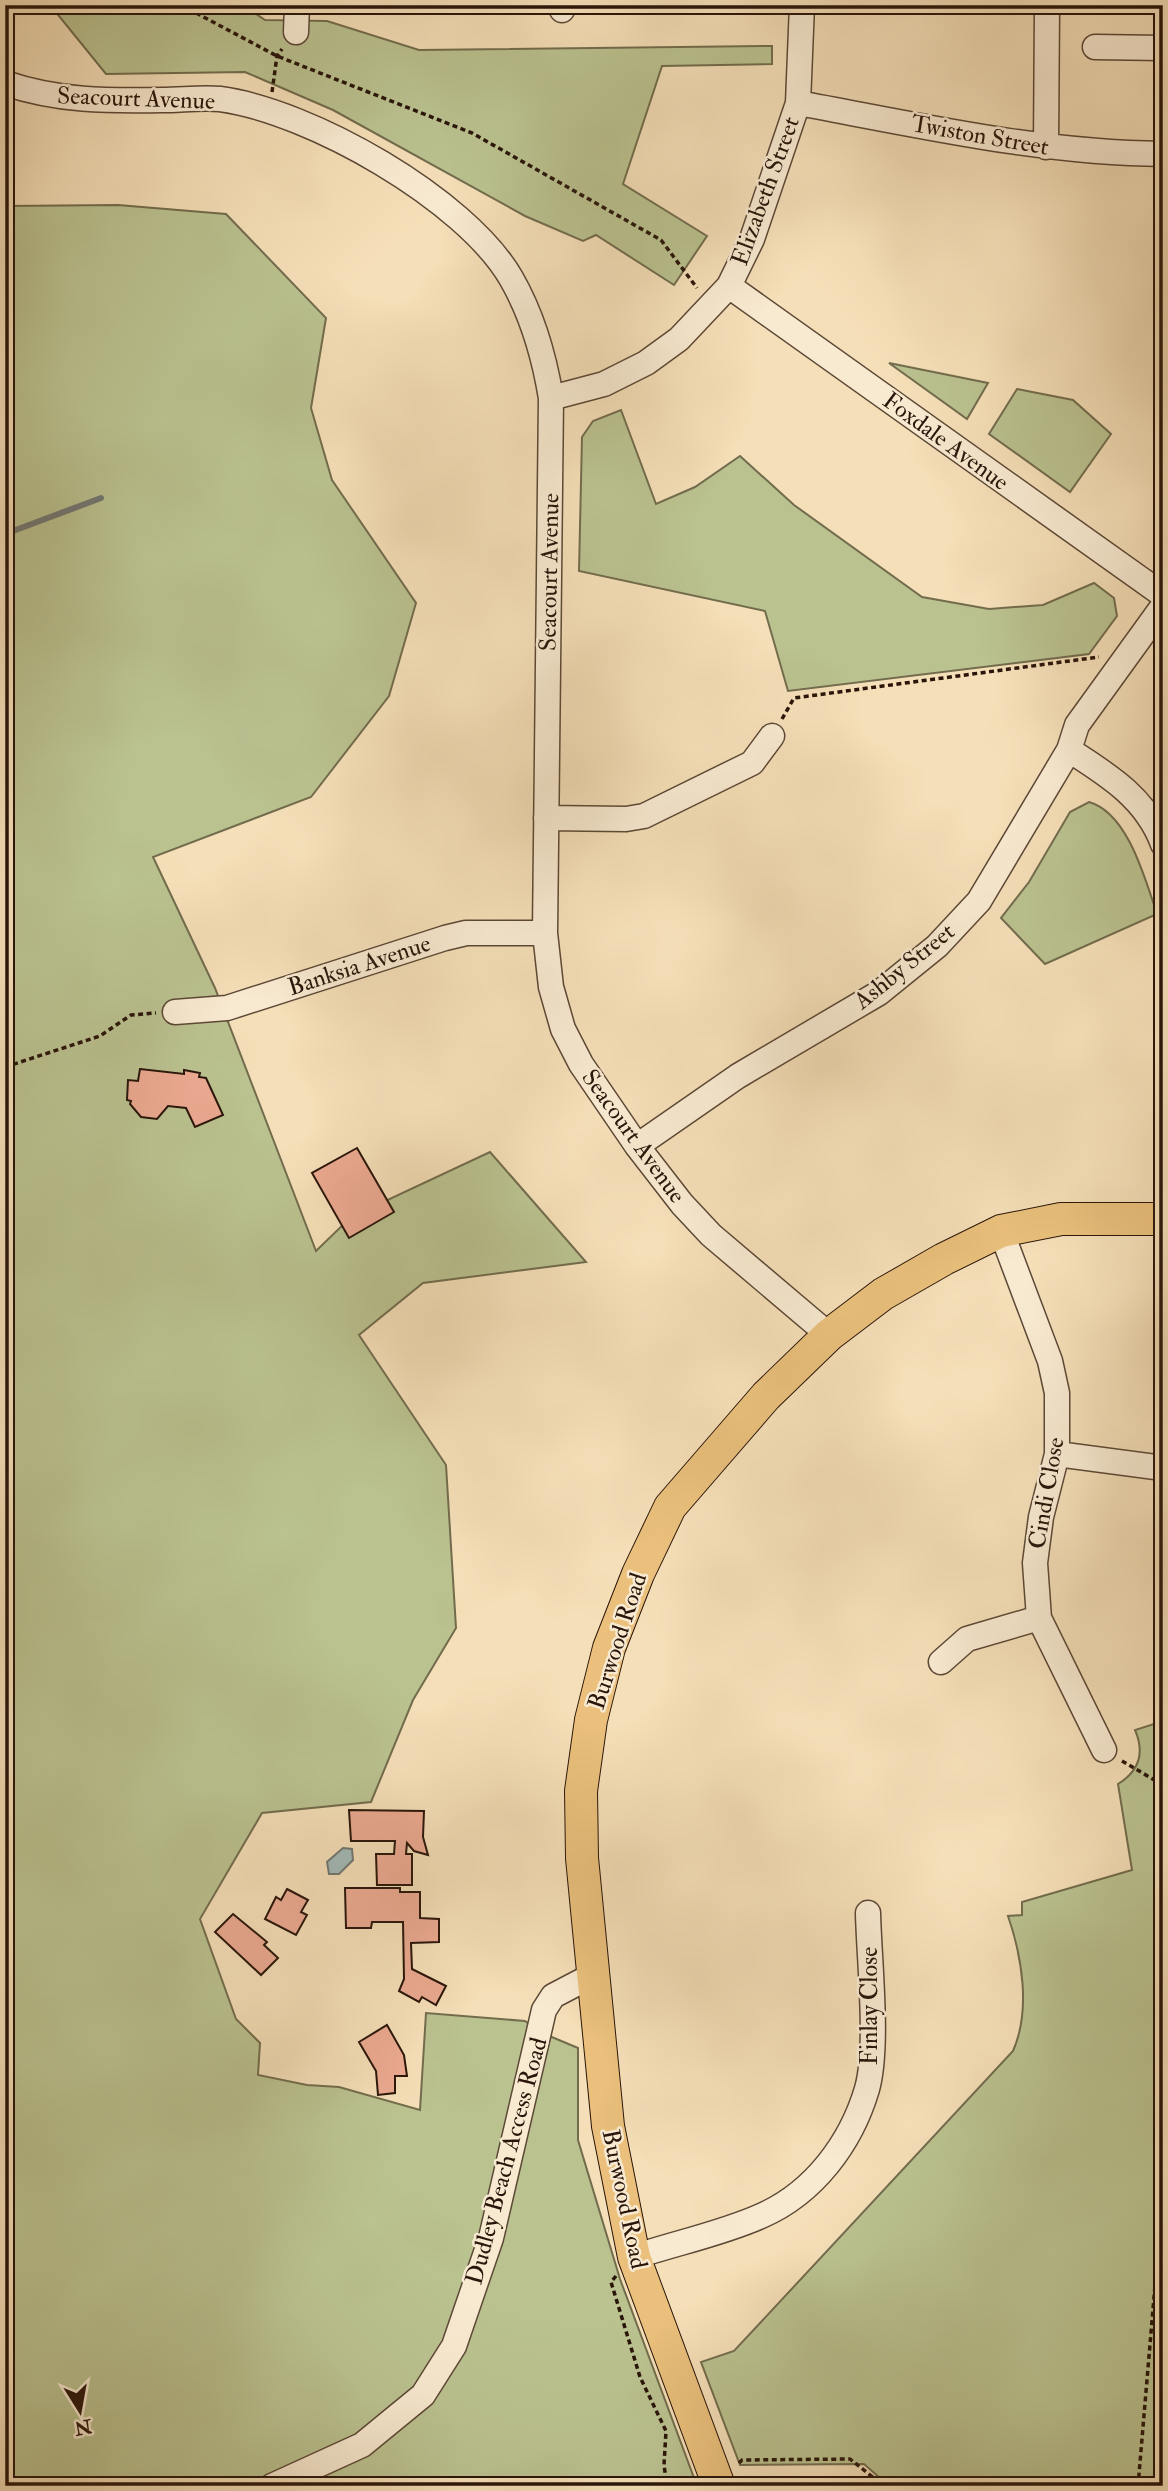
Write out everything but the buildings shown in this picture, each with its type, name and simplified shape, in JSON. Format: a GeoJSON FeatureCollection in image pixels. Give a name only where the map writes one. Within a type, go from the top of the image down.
{"type":"FeatureCollection","features":[{"type":"Feature","properties":{"kind":"main road","name":"Burwood Road"},"geometry":{"type":"LineString","coordinates":[[717,2480],[634,2257],[608,2126],[582,1858],[581,1791],[591,1720],[610,1648],[638,1574],[670,1507],[766,1396],[829,1335],[883,1294],[944,1259],[1001,1231],[1061,1219],[1163,1219]]}},
{"type":"Feature","properties":{"kind":"street"},"geometry":{"type":"LineString","coordinates":[[296,32],[297,5]]}},
{"type":"Feature","properties":{"kind":"street","name":"Elizabeth Street"},"geometry":{"type":"LineString","coordinates":[[551,398],[604,384],[646,363],[680,339],[729,286],[757,226],[798,103],[802,5]]}},
{"type":"Feature","properties":{"kind":"street"},"geometry":{"type":"LineString","coordinates":[[1046,147],[1047,5]]}},
{"type":"Feature","properties":{"kind":"street"},"geometry":{"type":"LineString","coordinates":[[1095,47],[1163,48]]}},
{"type":"Feature","properties":{"kind":"street","name":"Seacourt Avenue"},"geometry":{"type":"LineString","coordinates":[[5,83],[53,97],[103,101],[219,99],[270,111],[354,149],[426,192],[478,234],[511,277],[533,321],[551,398],[545,933],[551,987],[563,1029],[581,1064],[637,1146],[682,1205],[711,1235],[829,1335]]}},
{"type":"Feature","properties":{"kind":"street","name":"Twiston Street"},"geometry":{"type":"LineString","coordinates":[[798,103],[1046,147],[1104,153],[1163,154]]}},
{"type":"Feature","properties":{"kind":"street","name":"Foxdale Avenue"},"geometry":{"type":"LineString","coordinates":[[729,286],[1163,595]]}},
{"type":"Feature","properties":{"kind":"street","name":"Ashby Street"},"geometry":{"type":"LineString","coordinates":[[637,1146],[738,1076],[879,993],[937,946],[979,901],[1069,750],[1077,725],[1163,606]]}},
{"type":"Feature","properties":{"kind":"street"},"geometry":{"type":"LineString","coordinates":[[546,818],[644,817],[752,763],[772,736]]}},
{"type":"Feature","properties":{"kind":"street"},"geometry":{"type":"LineString","coordinates":[[1069,750],[1118,781],[1142,805],[1163,844]]}},
{"type":"Feature","properties":{"kind":"street","name":"Banksia Avenue"},"geometry":{"type":"LineString","coordinates":[[175,1012],[227,1008],[466,933],[545,933]]}},
{"type":"Feature","properties":{"kind":"street","name":"Cindi Close"},"geometry":{"type":"LineString","coordinates":[[1001,1231],[1055,1382],[1057,1454],[1041,1517],[1035,1563],[1039,1618],[1104,1750]]}},
{"type":"Feature","properties":{"kind":"street"},"geometry":{"type":"LineString","coordinates":[[1057,1454],[1163,1468]]}},
{"type":"Feature","properties":{"kind":"street"},"geometry":{"type":"LineString","coordinates":[[941,1662],[967,1639],[1039,1618]]}},
{"type":"Feature","properties":{"kind":"street","name":"Finlay Close"},"geometry":{"type":"LineString","coordinates":[[634,2257],[762,2216],[800,2193],[816,2178],[850,2132],[867,2087],[871,2049],[868,1913]]}},
{"type":"Feature","properties":{"kind":"street","name":"Dudley Beach Access Road"},"geometry":{"type":"LineString","coordinates":[[272,2486],[362,2445],[423,2395],[454,2346],[491,2238],[544,2010],[553,1996],[593,1975]]}},
{"type":"Feature","properties":{"kind":"path"},"geometry":{"type":"LineString","coordinates":[[181,5],[277,56],[472,133],[649,233],[661,240],[711,306]]}},
{"type":"Feature","properties":{"kind":"path"},"geometry":{"type":"LineString","coordinates":[[270,111],[277,56]]}},
{"type":"Feature","properties":{"kind":"path"},"geometry":{"type":"LineString","coordinates":[[772,736],[794,698],[1129,653]]}},
{"type":"Feature","properties":{"kind":"path"},"geometry":{"type":"LineString","coordinates":[[5,1067],[100,1036],[131,1015],[175,1012]]}},
{"type":"Feature","properties":{"kind":"path"},"geometry":{"type":"LineString","coordinates":[[1104,1750],[1163,1785]]}},
{"type":"Feature","properties":{"kind":"path"},"geometry":{"type":"LineString","coordinates":[[1138,2486],[1163,2184]]}},
{"type":"Feature","properties":{"kind":"path"},"geometry":{"type":"LineString","coordinates":[[634,2257],[611,2281],[640,2378],[666,2431],[664,2465],[667,2486]]}},
{"type":"Feature","properties":{"kind":"path"},"geometry":{"type":"LineString","coordinates":[[717,2480],[742,2460],[850,2459],[884,2486]]}},
{"type":"Feature","properties":{"kind":"green space"},"geometry":{"type":"Polygon","coordinates":[[[50,5],[243,5],[265,20],[327,21],[419,50],[772,46],[772,64],[662,66],[623,184],[707,236],[674,285],[596,235],[583,241],[525,216],[333,110],[245,72],[106,74],[50,5]]]}},
{"type":"Feature","properties":{"kind":"green space"},"geometry":{"type":"Polygon","coordinates":[[[118,205],[226,214],[326,318],[311,408],[332,480],[416,603],[389,696],[311,797],[153,857],[215,988],[316,1251],[351,1217],[490,1152],[586,1262],[423,1283],[359,1335],[446,1465],[456,1628],[413,1700],[371,1802],[262,1813],[200,1919],[236,2019],[260,2043],[258,2075],[307,2085],[339,2087],[420,2110],[426,2013],[525,2021],[540,2032],[578,2048],[578,2140],[620,2279],[697,2486],[5,2486],[5,206],[118,205]]]}},
{"type":"Feature","properties":{"kind":"green space"},"geometry":{"type":"Polygon","coordinates":[[[889,363],[988,383],[967,419],[889,363]]]}},
{"type":"Feature","properties":{"kind":"green space"},"geometry":{"type":"Polygon","coordinates":[[[1017,389],[1073,400],[1111,434],[1070,492],[989,434],[1017,389]]]}},
{"type":"Feature","properties":{"kind":"green space"},"geometry":{"type":"Polygon","coordinates":[[[621,410],[656,504],[695,487],[740,456],[794,505],[922,597],[989,609],[1043,605],[1094,583],[1114,598],[1117,616],[1089,654],[788,691],[765,611],[579,571],[582,437],[593,421],[621,410]]]}},
{"type":"Feature","properties":{"kind":"green space"},"geometry":{"type":"Polygon","coordinates":[[[1089,802],[1103,809],[1124,833],[1140,866],[1157,914],[1045,964],[1001,918],[1029,882],[1070,812],[1089,802]]]}},
{"type":"Feature","properties":{"kind":"green space"},"geometry":{"type":"Polygon","coordinates":[[[1163,1721],[1163,2486],[889,2486],[864,2464],[740,2465],[701,2362],[734,2351],[1013,2051],[1019,2035],[1023,2001],[1017,1949],[1008,1916],[1022,1915],[1022,1902],[1132,1870],[1118,1784],[1131,1773],[1138,1761],[1140,1746],[1135,1730],[1163,1721]]]}},
{"type":"Feature","properties":{"kind":"water"},"geometry":{"type":"Polygon","coordinates":[[[343,1848],[352,1849],[353,1860],[339,1874],[329,1874],[327,1862],[343,1848]]]}},
{"type":"Feature","properties":{"kind":"waterway"},"geometry":{"type":"LineString","coordinates":[[5,534],[101,498]]}}]}
